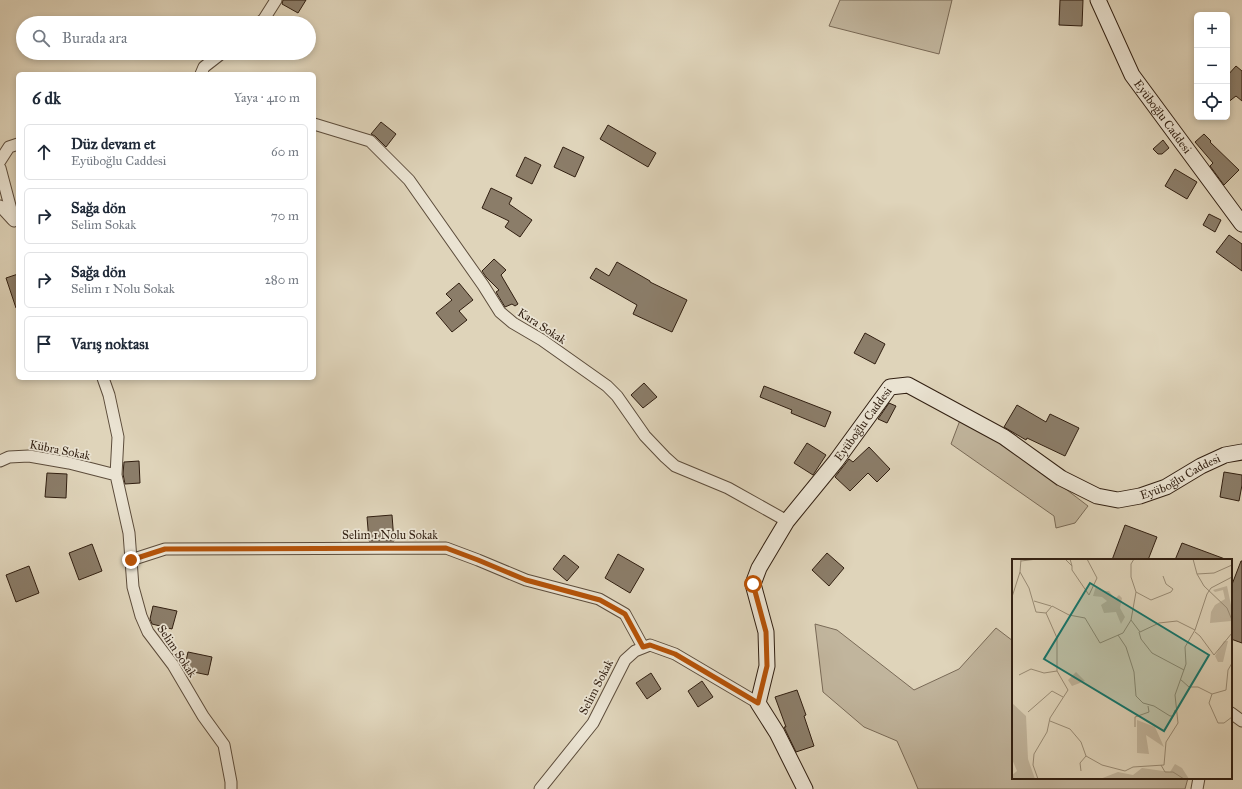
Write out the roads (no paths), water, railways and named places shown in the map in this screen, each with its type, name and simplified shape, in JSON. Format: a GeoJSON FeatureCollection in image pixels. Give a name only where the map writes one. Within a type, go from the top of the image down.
{"type":"FeatureCollection","features":[{"type":"Feature","properties":{"kind":"street"},"geometry":{"type":"LineString","coordinates":[[266,16],[276,0]]}},
{"type":"Feature","properties":{"kind":"street","name":"Eyüboğlu Caddesi"},"geometry":{"type":"LineString","coordinates":[[1098,0],[1132,75],[1242,224]]}},
{"type":"Feature","properties":{"kind":"street"},"geometry":{"type":"LineString","coordinates":[[201,72],[204,67],[213,60]]}},
{"type":"Feature","properties":{"kind":"street","name":"Kara Sokak"},"geometry":{"type":"LineString","coordinates":[[316,125],[370,141],[409,180],[479,279],[500,312],[512,324],[542,340],[607,386],[617,396],[645,436],[670,462],[688,472],[728,488],[787,521]]}},
{"type":"Feature","properties":{"kind":"street"},"geometry":{"type":"LineString","coordinates":[[0,161],[9,147],[16,145]]}},
{"type":"Feature","properties":{"kind":"street"},"geometry":{"type":"LineString","coordinates":[[0,168],[16,223]]}},
{"type":"Feature","properties":{"kind":"street"},"geometry":{"type":"LineString","coordinates":[[0,206],[16,223]]}},
{"type":"Feature","properties":{"kind":"street","name":"Selim Sokak"},"geometry":{"type":"LineString","coordinates":[[104,380],[109,395],[118,437],[116,475],[129,533],[133,588],[141,616],[148,632],[173,665],[203,716],[224,745],[232,782],[231,789]]}},
{"type":"Feature","properties":{"kind":"street","name":"Eyüboğlu Caddesi"},"geometry":{"type":"LineString","coordinates":[[758,703],[767,666],[766,632],[753,584],[759,568],[787,521],[836,461],[890,387],[908,385],[1004,437],[1061,478],[1097,496],[1118,500],[1140,496],[1166,487],[1201,466],[1226,455],[1242,452]]}},
{"type":"Feature","properties":{"kind":"street","name":"Kübra Sokak"},"geometry":{"type":"LineString","coordinates":[[0,461],[10,457],[29,456],[69,463],[116,475]]}},
{"type":"Feature","properties":{"kind":"street","name":"Selim 1 Nolu Sokak"},"geometry":{"type":"LineString","coordinates":[[131,560],[165,549],[446,548],[526,580],[600,600],[625,614],[643,647]]}},
{"type":"Feature","properties":{"kind":"street"},"geometry":{"type":"LineString","coordinates":[[643,647],[650,645],[675,654],[758,703],[777,733],[805,789]]}},
{"type":"Feature","properties":{"kind":"street","name":"Selim Sokak"},"geometry":{"type":"LineString","coordinates":[[540,789],[593,724],[624,660],[635,651],[643,647]]}},
{"type":"Feature","properties":{"kind":"street"},"geometry":{"type":"LineString","coordinates":[[1232,714],[1242,721]]}},
{"type":"Feature","properties":{"kind":"street"},"geometry":{"type":"LineString","coordinates":[[1197,789],[1199,779]]}}]}
